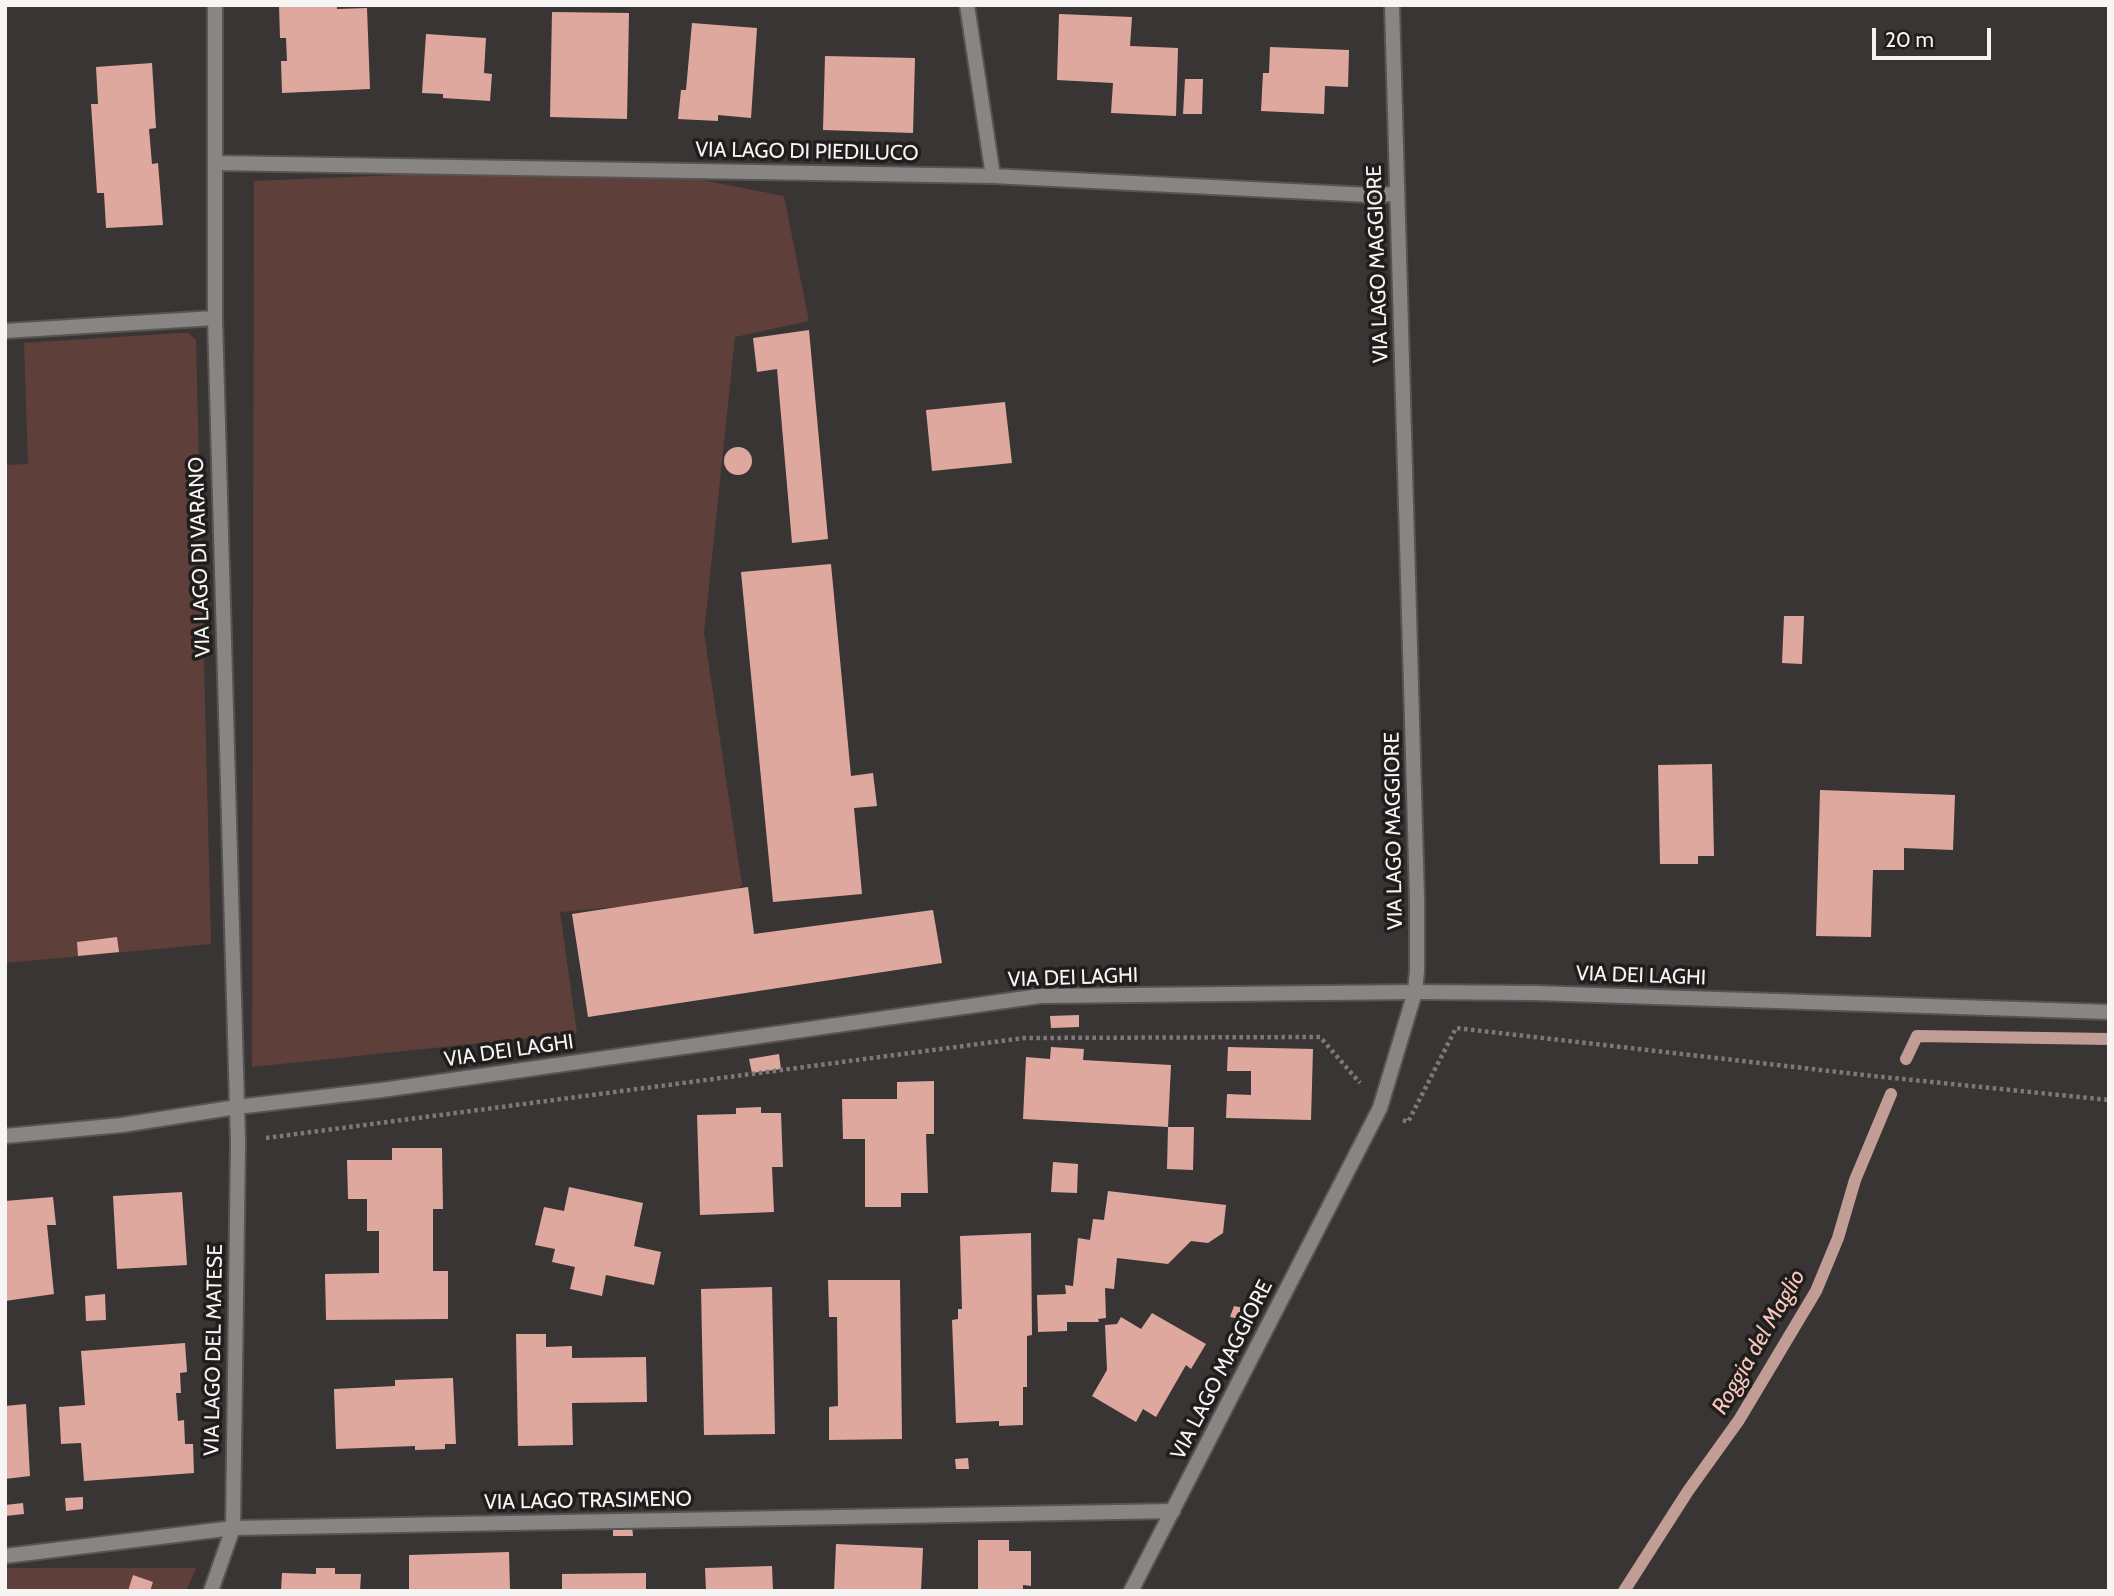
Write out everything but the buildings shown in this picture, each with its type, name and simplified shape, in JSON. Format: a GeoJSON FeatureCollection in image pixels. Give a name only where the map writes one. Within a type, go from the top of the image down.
{"type":"FeatureCollection","features":[{"type":"Feature","properties":{"kind":"street","name":"VIA LAGO DI VARANO"},"geometry":{"type":"LineString","coordinates":[[215,5],[215,317],[237,1107]]}},
{"type":"Feature","properties":{"kind":"street"},"geometry":{"type":"LineString","coordinates":[[967,5],[993,176]]}},
{"type":"Feature","properties":{"kind":"street","name":"VIA LAGO MAGGIORE"},"geometry":{"type":"LineString","coordinates":[[1131,1591],[1380,1108],[1415,992],[1417,899],[1392,5]]}},
{"type":"Feature","properties":{"kind":"street","name":"VIA LAGO DI PIEDILUCO"},"geometry":{"type":"LineString","coordinates":[[217,163],[993,176],[1370,195],[1397,194]]}},
{"type":"Feature","properties":{"kind":"street"},"geometry":{"type":"LineString","coordinates":[[5,331],[215,317]]}},
{"type":"Feature","properties":{"kind":"street","name":"VIA DEI LAGHI"},"geometry":{"type":"LineString","coordinates":[[5,1136],[122,1125],[237,1107],[382,1090],[1040,996],[1415,992],[1560,994],[2109,1012]]}},
{"type":"Feature","properties":{"kind":"street","name":"VIA LAGO DEL MATESE"},"geometry":{"type":"LineString","coordinates":[[211,1591],[233,1528],[237,1107]]}},
{"type":"Feature","properties":{"kind":"street","name":"VIA LAGO TRASIMENO"},"geometry":{"type":"LineString","coordinates":[[5,1556],[233,1528],[1173,1511]]}},
{"type":"Feature","properties":{"kind":"path"},"geometry":{"type":"LineString","coordinates":[[265,1138],[1024,1038],[1320,1037],[1380,1108],[1408,1122],[1456,1028],[2109,1100]]}},
{"type":"Feature","properties":{"kind":"shaded area"},"geometry":{"type":"Polygon","coordinates":[[[666,173],[784,196],[809,321],[735,337],[704,633],[742,885],[728,897],[560,912],[577,1033],[252,1067],[254,181],[423,174],[666,173]]]}},
{"type":"Feature","properties":{"kind":"shaded area"},"geometry":{"type":"Polygon","coordinates":[[[188,333],[196,340],[211,944],[5,963],[5,465],[28,464],[24,343],[188,333]]]}},
{"type":"Feature","properties":{"kind":"shaded area"},"geometry":{"type":"Polygon","coordinates":[[[5,1568],[196,1568],[186,1591],[5,1591],[5,1568]]]}},
{"type":"Feature","properties":{"kind":"waterway","name":"Roggia del Maglio"},"geometry":{"type":"LineString","coordinates":[[1906,1059],[1917,1036],[2109,1039]]}},
{"type":"Feature","properties":{"kind":"waterway","name":"Roggia del Maglio"},"geometry":{"type":"LineString","coordinates":[[1624,1591],[1688,1491],[1739,1420],[1816,1291],[1838,1238],[1855,1180],[1891,1094]]}}]}
